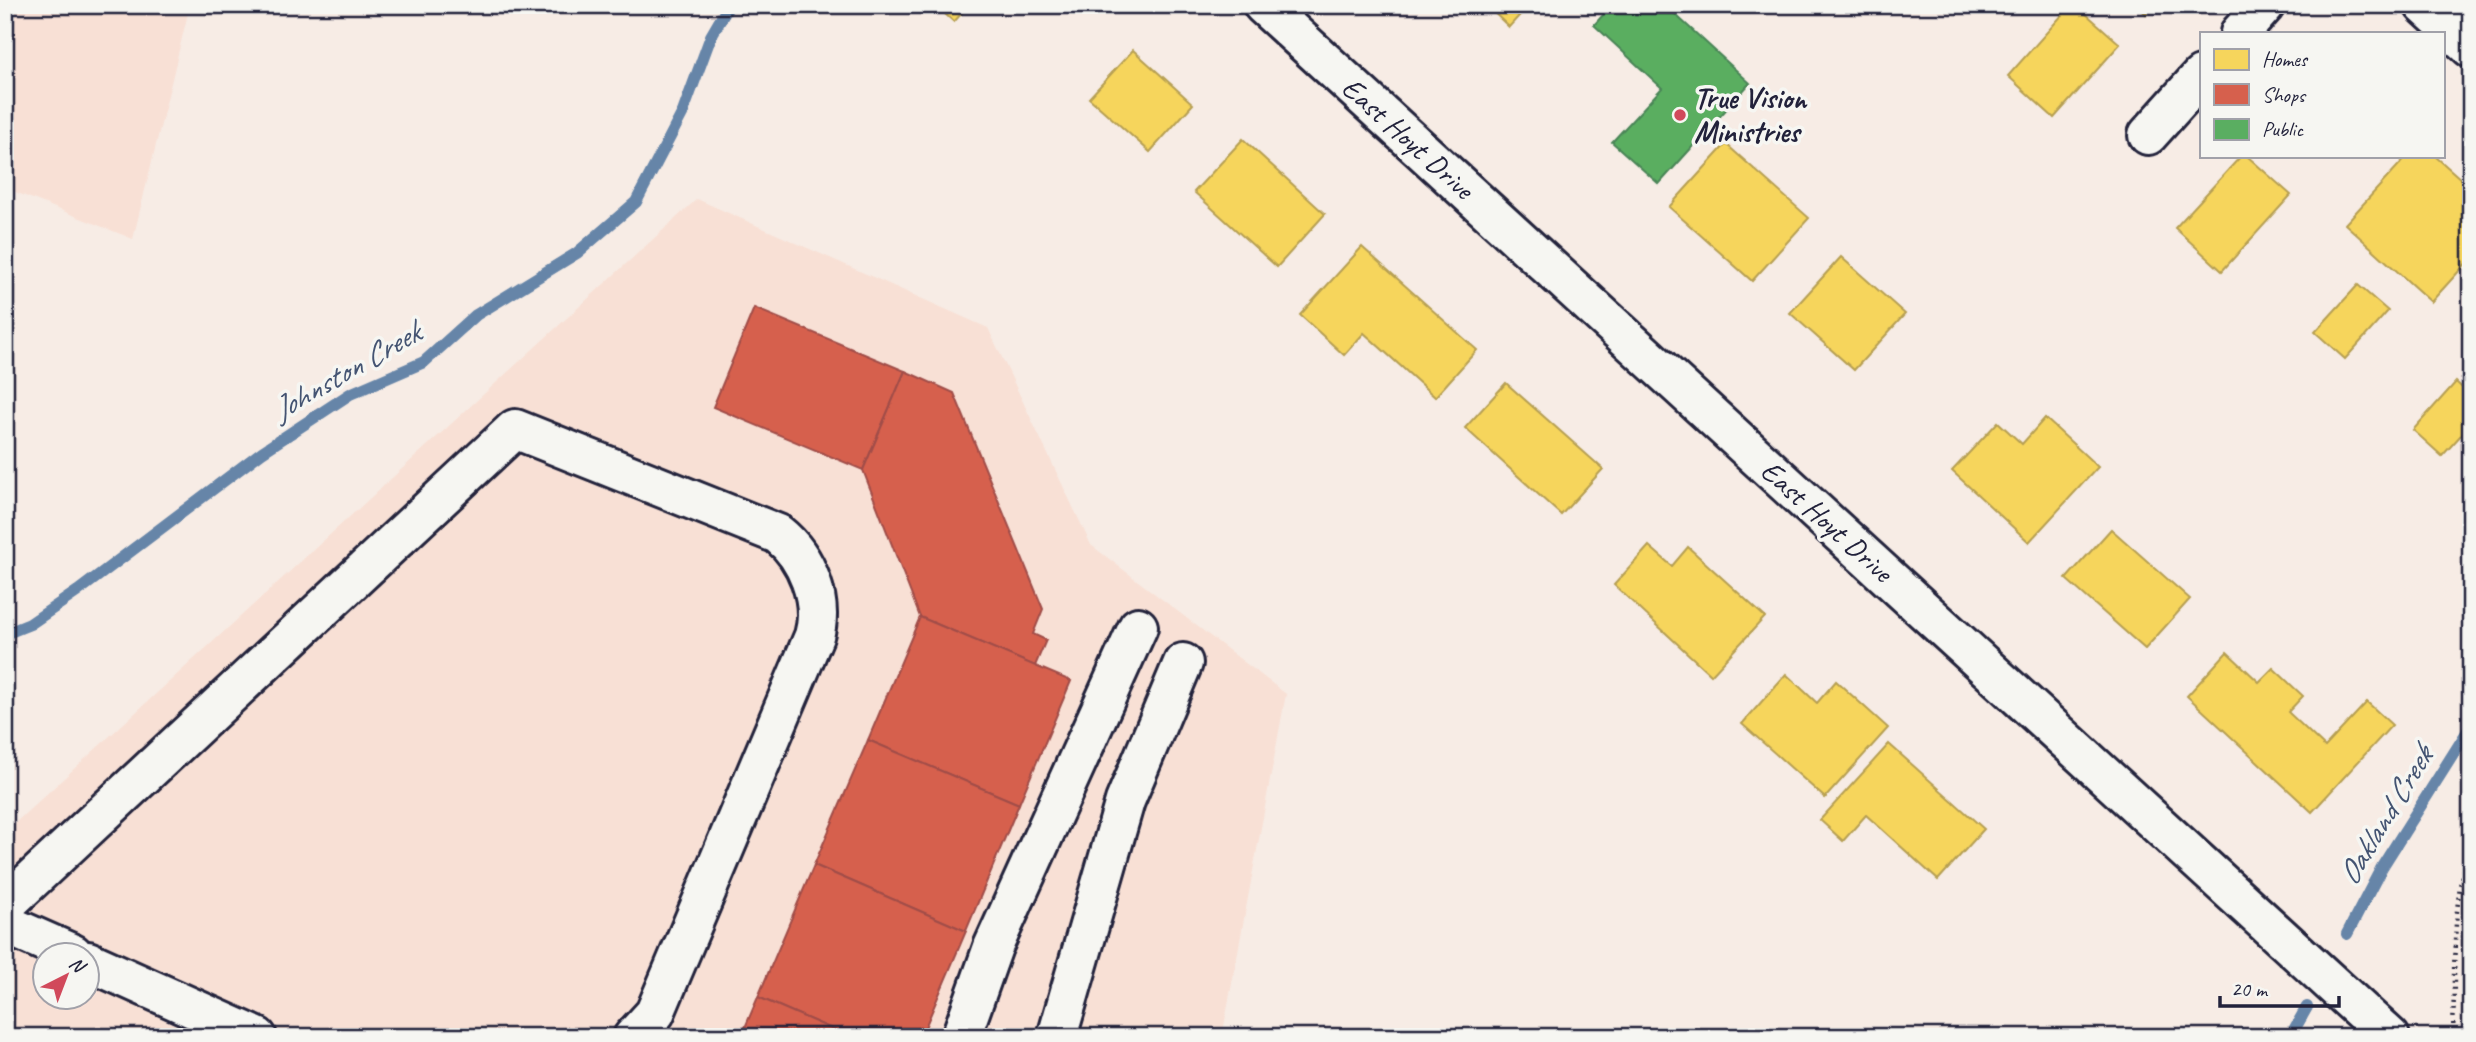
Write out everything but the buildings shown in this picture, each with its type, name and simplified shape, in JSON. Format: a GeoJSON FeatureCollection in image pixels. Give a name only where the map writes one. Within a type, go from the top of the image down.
{"type":"FeatureCollection","features":[{"type":"Feature","properties":{"kind":"street","name":"East Hoyt Drive"},"geometry":{"type":"LineString","coordinates":[[1263,5],[2390,1037]]}},
{"type":"Feature","properties":{"kind":"street"},"geometry":{"type":"LineString","coordinates":[[2241,32],[2265,5]]}},
{"type":"Feature","properties":{"kind":"street"},"geometry":{"type":"LineString","coordinates":[[2424,5],[2471,48]]}},
{"type":"Feature","properties":{"kind":"street"},"geometry":{"type":"LineString","coordinates":[[2148,135],[2200,77]]}},
{"type":"Feature","properties":{"kind":"street"},"geometry":{"type":"LineString","coordinates":[[5,905],[515,429],[778,534],[800,561],[819,606],[814,636],[655,1013],[633,1037]]}},
{"type":"Feature","properties":{"kind":"street"},"geometry":{"type":"LineString","coordinates":[[961,1037],[993,947],[1138,627]]}},
{"type":"Feature","properties":{"kind":"street"},"geometry":{"type":"LineString","coordinates":[[1057,1037],[1125,801],[1183,663]]}},
{"type":"Feature","properties":{"kind":"street"},"geometry":{"type":"LineString","coordinates":[[5,924],[42,940]]}},
{"type":"Feature","properties":{"kind":"street"},"geometry":{"type":"LineString","coordinates":[[102,967],[257,1037]]}},
{"type":"Feature","properties":{"kind":"path"},"geometry":{"type":"LineString","coordinates":[[2457,1037],[2454,1033],[2455,954],[2464,861],[2471,844]]}},
{"type":"Feature","properties":{"kind":"shaded area"},"geometry":{"type":"Polygon","coordinates":[[[5,5],[190,5],[133,239],[5,188],[5,5]]]}},
{"type":"Feature","properties":{"kind":"shaded area"},"geometry":{"type":"Polygon","coordinates":[[[697,199],[988,328],[1091,545],[1286,694],[1222,1037],[5,1037],[5,832],[697,199]]]}},
{"type":"Feature","properties":{"kind":"waterway","name":"Johnston Creek"},"geometry":{"type":"LineString","coordinates":[[5,634],[30,624],[78,591],[262,452],[350,394],[424,362],[476,315],[577,253],[636,202],[683,112],[711,36],[729,5]]}},
{"type":"Feature","properties":{"kind":"waterway","name":"Oakland Creek"},"geometry":{"type":"LineString","coordinates":[[2347,934],[2382,867],[2471,726]]}},
{"type":"Feature","properties":{"kind":"waterway","name":"Oakland Creek"},"geometry":{"type":"LineString","coordinates":[[2290,1037],[2307,1007]]}},
{"type":"Feature","properties":{"kind":"place","name":"True Vision Ministries"},"geometry":{"type":"Point","coordinates":[1680,115]}}]}
